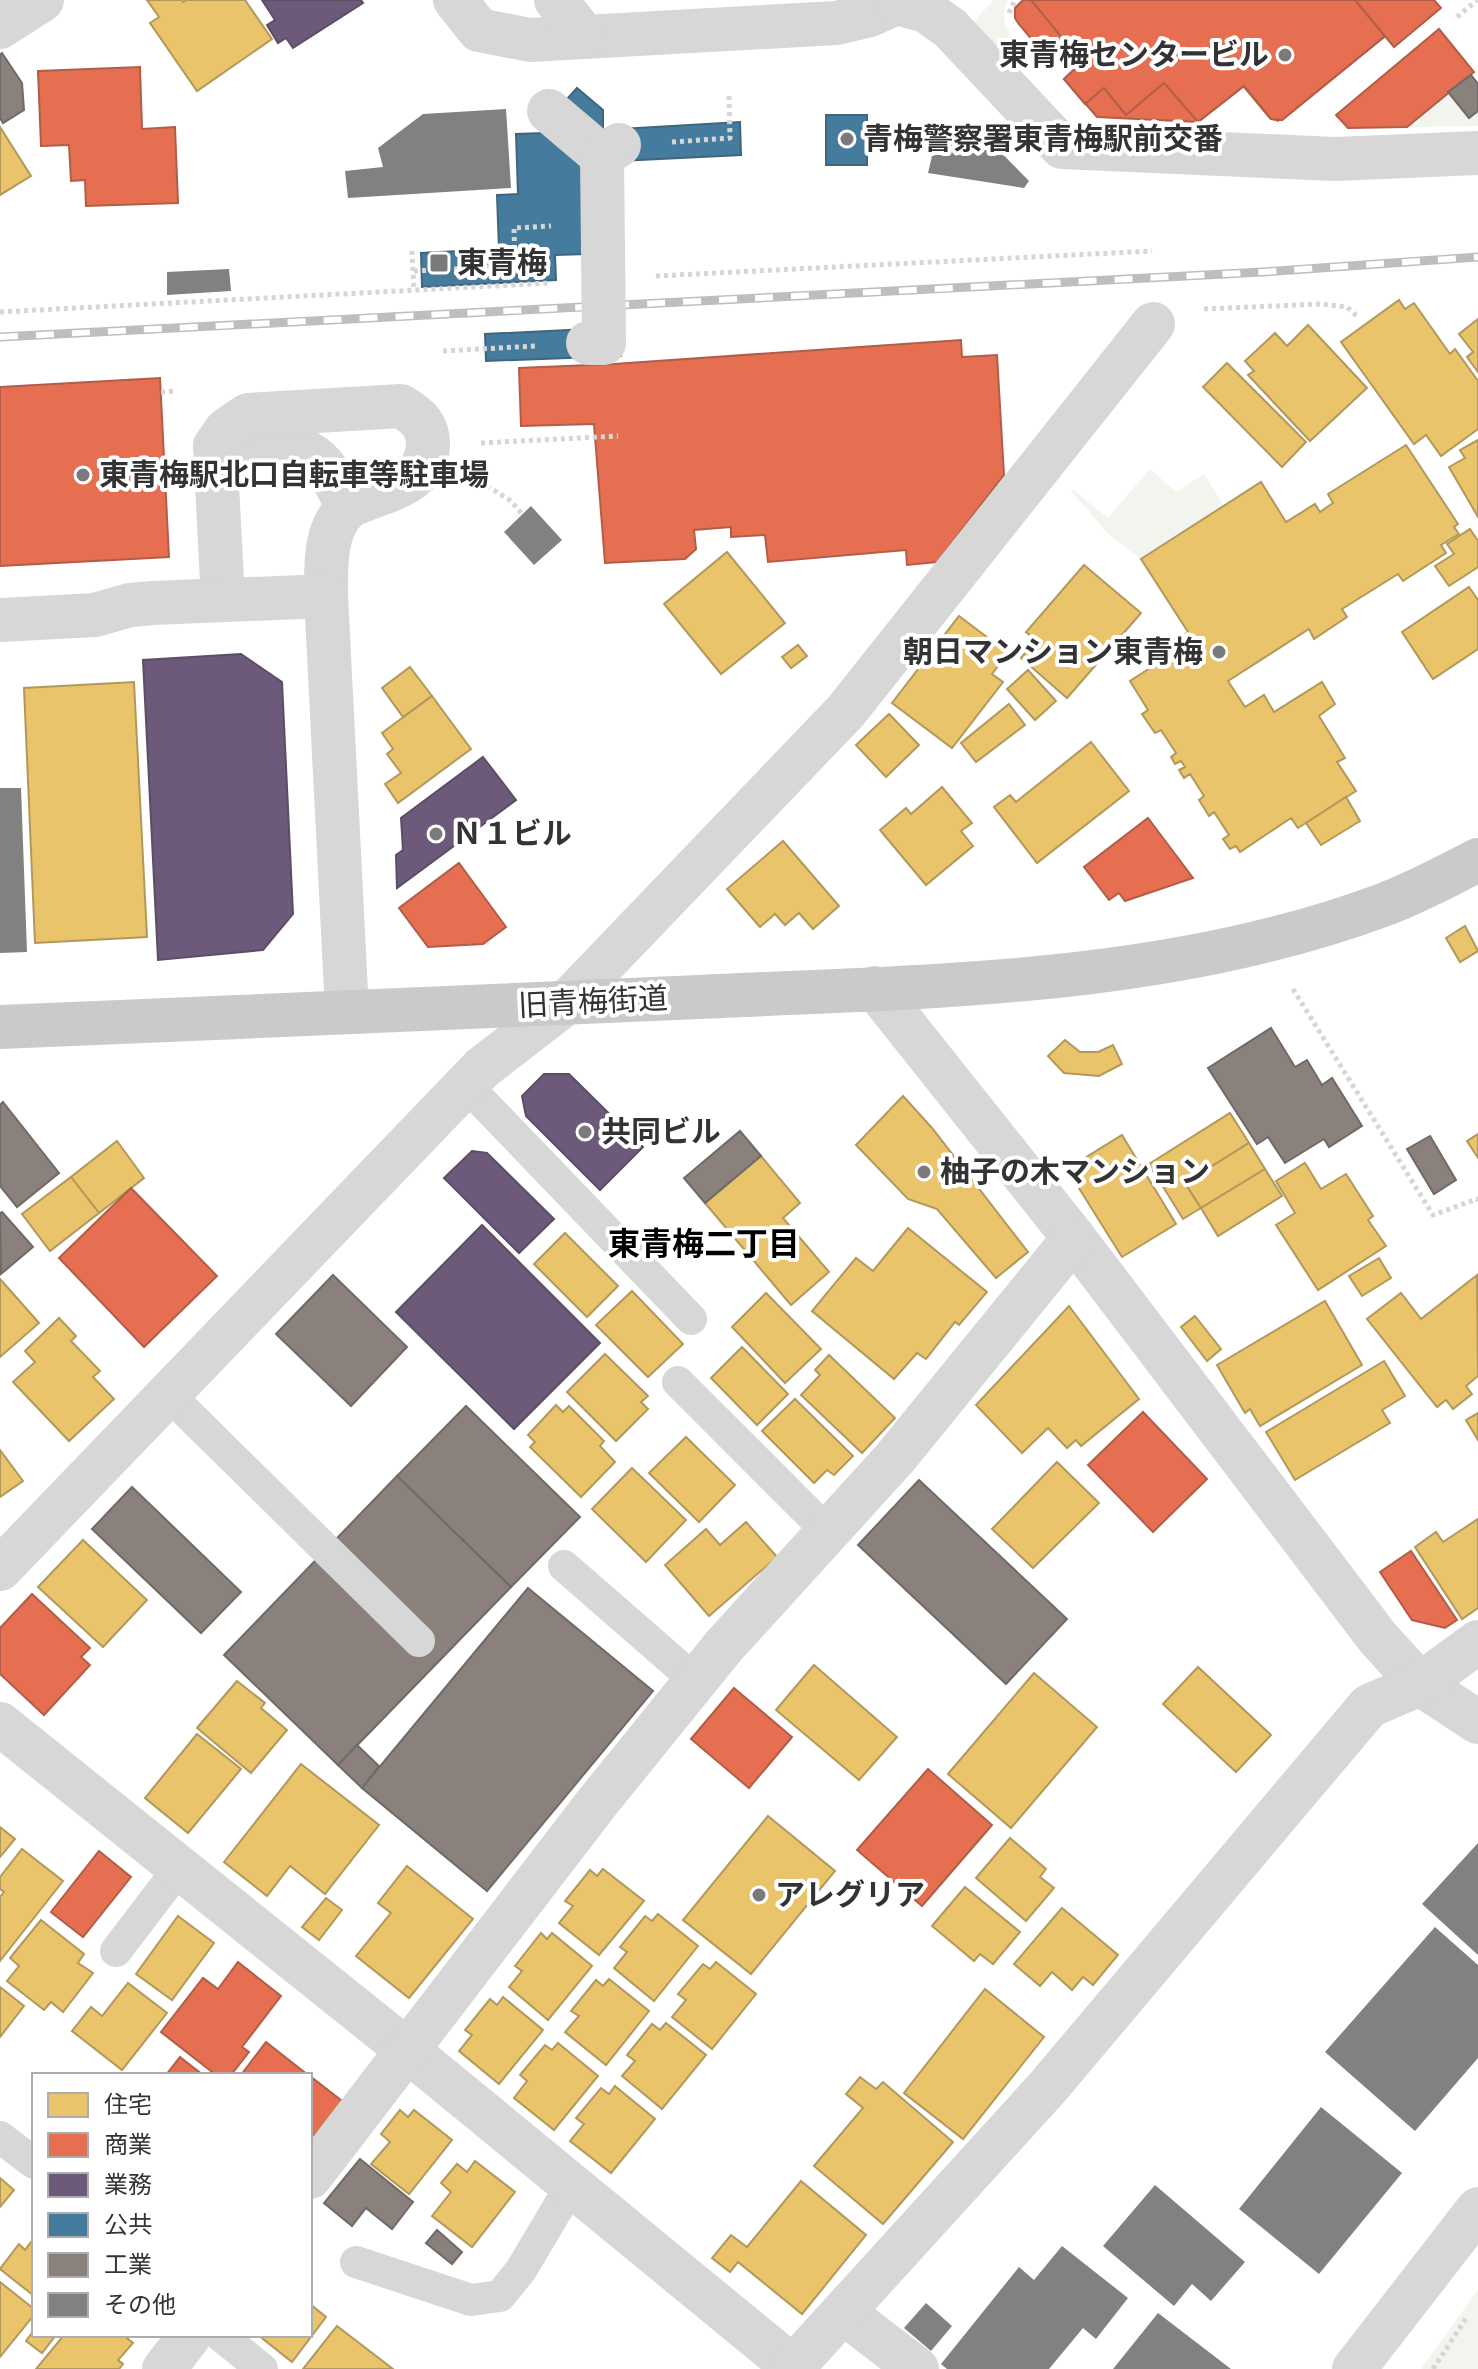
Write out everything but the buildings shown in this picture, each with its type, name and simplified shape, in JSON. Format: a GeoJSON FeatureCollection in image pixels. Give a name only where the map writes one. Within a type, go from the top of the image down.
{"type":"FeatureCollection","features":[{"type":"Feature","properties":{"kind":"main road","name":"旧青梅街道"},"geometry":{"type":"LineString","coordinates":[[0,1027],[875,988],[1075,974],[1185,960],[1269,940],[1383,905],[1478,860]]}},
{"type":"Feature","properties":{"kind":"street"},"geometry":{"type":"LineString","coordinates":[[0,27],[42,0]]}},
{"type":"Feature","properties":{"kind":"street"},"geometry":{"type":"LineString","coordinates":[[455,0],[479,30],[530,40],[585,37],[707,15],[836,23],[870,15],[899,1],[926,11],[950,28],[1062,147],[1335,159],[1478,153]]}},
{"type":"Feature","properties":{"kind":"street"},"geometry":{"type":"LineString","coordinates":[[556,0],[585,37]]}},
{"type":"Feature","properties":{"kind":"street"},"geometry":{"type":"LineString","coordinates":[[549,111],[610,151],[603,224],[604,343],[588,343]]}},
{"type":"Feature","properties":{"kind":"street"},"geometry":{"type":"LineString","coordinates":[[0,1569],[482,1068],[566,1003],[846,711],[1153,324]]}},
{"type":"Feature","properties":{"kind":"street"},"geometry":{"type":"LineString","coordinates":[[223,600],[215,446],[226,430],[248,415],[401,406],[420,418],[428,438],[427,460],[412,480],[348,507],[330,534],[326,596],[347,1011]]}},
{"type":"Feature","properties":{"kind":"street"},"geometry":{"type":"LineString","coordinates":[[215,446],[268,446],[307,453],[330,474],[348,507]]}},
{"type":"Feature","properties":{"kind":"street"},"geometry":{"type":"LineString","coordinates":[[0,620],[95,615],[130,605],[326,596]]}},
{"type":"Feature","properties":{"kind":"street"},"geometry":{"type":"LineString","coordinates":[[875,988],[1074,1238],[1378,1638],[1420,1684],[1478,1722]]}},
{"type":"Feature","properties":{"kind":"street"},"geometry":{"type":"LineString","coordinates":[[312,2174],[596,1804],[724,1646],[895,1458],[1074,1238]]}},
{"type":"Feature","properties":{"kind":"street"},"geometry":{"type":"LineString","coordinates":[[0,1724],[572,2184],[792,2368],[1047,2088],[1369,1706],[1420,1684],[1478,1642]]}},
{"type":"Feature","properties":{"kind":"street"},"geometry":{"type":"LineString","coordinates":[[1354,2369],[1478,2209]]}},
{"type":"Feature","properties":{"kind":"street"},"geometry":{"type":"LineString","coordinates":[[844,2313],[917,2369]]}},
{"type":"Feature","properties":{"kind":"street"},"geometry":{"type":"LineString","coordinates":[[164,2369],[188,2337]]}},
{"type":"Feature","properties":{"kind":"lane"},"geometry":{"type":"LineString","coordinates":[[466,1085],[691,1319]]}},
{"type":"Feature","properties":{"kind":"lane"},"geometry":{"type":"LineString","coordinates":[[678,1382],[827,1531]]}},
{"type":"Feature","properties":{"kind":"lane"},"geometry":{"type":"LineString","coordinates":[[169,1395],[419,1641]]}},
{"type":"Feature","properties":{"kind":"lane"},"geometry":{"type":"LineString","coordinates":[[564,1566],[696,1681]]}},
{"type":"Feature","properties":{"kind":"lane"},"geometry":{"type":"LineString","coordinates":[[116,1951],[180,1867]]}},
{"type":"Feature","properties":{"kind":"lane"},"geometry":{"type":"LineString","coordinates":[[0,2137],[32,2161]]}},
{"type":"Feature","properties":{"kind":"lane"},"geometry":{"type":"LineString","coordinates":[[356,2262],[471,2300],[500,2296],[521,2270],[572,2184]]}},
{"type":"Feature","properties":{"kind":"lane"},"geometry":{"type":"LineString","coordinates":[[222,2337],[262,2369]]}},
{"type":"Feature","properties":{"kind":"path"},"geometry":{"type":"LineString","coordinates":[[1457,17],[1477,0]]}},
{"type":"Feature","properties":{"kind":"path"},"geometry":{"type":"LineString","coordinates":[[717,140],[730,138],[729,95]]}},
{"type":"Feature","properties":{"kind":"path"},"geometry":{"type":"LineString","coordinates":[[515,266],[514,228],[603,224]]}},
{"type":"Feature","properties":{"kind":"path"},"geometry":{"type":"LineString","coordinates":[[412,251],[414,291]]}},
{"type":"Feature","properties":{"kind":"path"},"geometry":{"type":"LineString","coordinates":[[414,271],[538,265]]}},
{"type":"Feature","properties":{"kind":"path"},"geometry":{"type":"LineString","coordinates":[[1153,324],[1172,312],[1187,310],[1320,304],[1347,307],[1359,318]]}},
{"type":"Feature","properties":{"kind":"path"},"geometry":{"type":"LineString","coordinates":[[443,351],[509,347]]}},
{"type":"Feature","properties":{"kind":"path"},"geometry":{"type":"LineString","coordinates":[[161,392],[175,391]]}},
{"type":"Feature","properties":{"kind":"path"},"geometry":{"type":"LineString","coordinates":[[481,443],[618,436]]}},
{"type":"Feature","properties":{"kind":"path"},"geometry":{"type":"LineString","coordinates":[[487,486],[511,501],[522,514]]}},
{"type":"Feature","properties":{"kind":"path"},"geometry":{"type":"LineString","coordinates":[[1269,940],[1300,1001],[1433,1215],[1478,1201]]}},
{"type":"Feature","properties":{"kind":"path"},"geometry":{"type":"LineString","coordinates":[[1433,2369],[1470,2311]]}},
{"type":"Feature","properties":{"kind":"shaded area"},"geometry":{"type":"Polygon","coordinates":[[[994,0],[1008,0],[1004,17],[1006,25],[1031,62],[1019,72],[973,22],[994,0]]]}},
{"type":"Feature","properties":{"kind":"shaded area"},"geometry":{"type":"Polygon","coordinates":[[[1448,92],[1469,118],[1478,111],[1478,126],[1407,127],[1448,92]]]}},
{"type":"Feature","properties":{"kind":"shaded area"},"geometry":{"type":"Polygon","coordinates":[[[1150,469],[1176,492],[1204,474],[1224,506],[1141,559],[1110,536],[1071,491],[1108,518],[1150,469]]]}},
{"type":"Feature","properties":{"kind":"shaded area"},"geometry":{"type":"Polygon","coordinates":[[[1478,2290],[1478,2369],[1421,2369],[1478,2290]]]}},
{"type":"Feature","properties":{"kind":"railway"},"geometry":{"type":"LineString","coordinates":[[0,337],[1263,272],[1478,257]]}},
{"type":"Feature","properties":{"kind":"place","name":"東青梅センタービル"},"geometry":{"type":"Point","coordinates":[1285,55]}},
{"type":"Feature","properties":{"kind":"place","name":"青梅警察署東青梅駅前交番"},"geometry":{"type":"Point","coordinates":[847,139]}},
{"type":"Feature","properties":{"kind":"place","name":"東青梅"},"geometry":{"type":"Point","coordinates":[439,263]}},
{"type":"Feature","properties":{"kind":"place","name":"東青梅駅北口自転車等駐車場"},"geometry":{"type":"Point","coordinates":[83,475]}},
{"type":"Feature","properties":{"kind":"place","name":"朝日マンション東青梅"},"geometry":{"type":"Point","coordinates":[1219,652]}},
{"type":"Feature","properties":{"kind":"place","name":"Ｎ１ビル"},"geometry":{"type":"Point","coordinates":[436,834]}},
{"type":"Feature","properties":{"kind":"place","name":"共同ビル"},"geometry":{"type":"Point","coordinates":[585,1132]}},
{"type":"Feature","properties":{"kind":"place","name":"柚子の木マンション"},"geometry":{"type":"Point","coordinates":[924,1172]}},
{"type":"Feature","properties":{"kind":"place","name":"アレグリア"},"geometry":{"type":"Point","coordinates":[759,1895]}},
{"type":"Feature","properties":{"kind":"district","name":"東青梅二丁目"},"geometry":{"type":"Point","coordinates":[704,1244]}}]}
